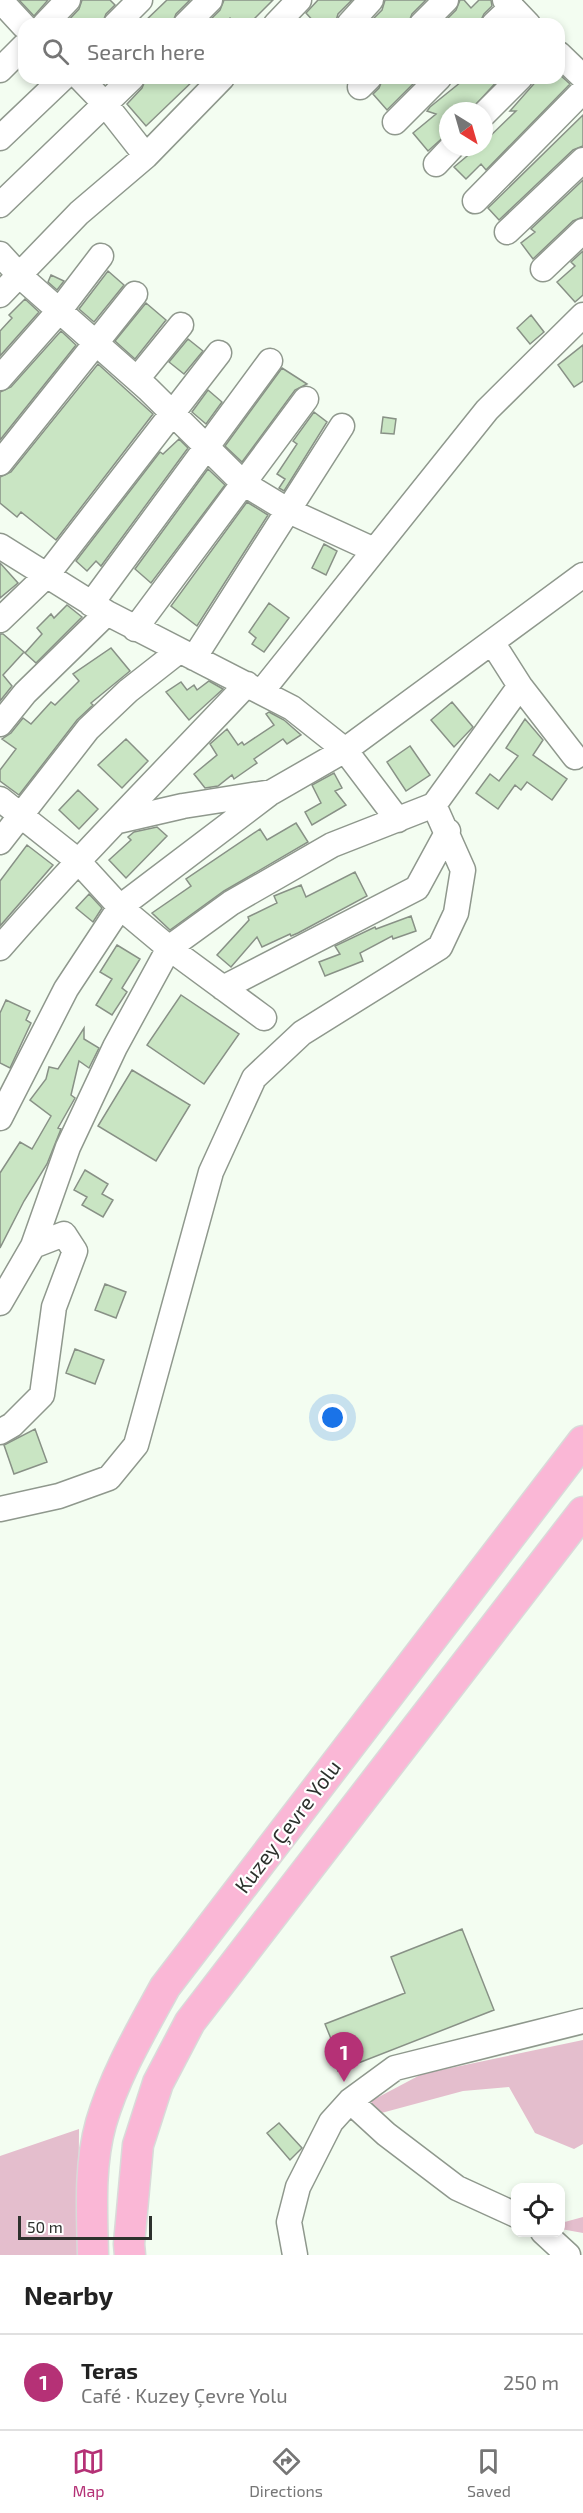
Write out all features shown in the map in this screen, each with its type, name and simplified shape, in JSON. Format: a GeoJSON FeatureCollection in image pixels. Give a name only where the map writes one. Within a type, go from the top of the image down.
{"type":"FeatureCollection","features":[{"type":"Feature","properties":{"kind":"main road","name":"Kuzey Çevre Yolu"},"geometry":{"type":"LineString","coordinates":[[93,2255],[92,2179],[100,2124],[122,2067],[165,1987],[583,1442]]}},
{"type":"Feature","properties":{"kind":"main road","name":"Kuzey Çevre Yolu"},"geometry":{"type":"LineString","coordinates":[[130,2255],[138,2145],[158,2083],[190,2022],[583,1512]]}},
{"type":"Feature","properties":{"kind":"street"},"geometry":{"type":"LineString","coordinates":[[0,0],[18,20]]}},
{"type":"Feature","properties":{"kind":"street"},"geometry":{"type":"LineString","coordinates":[[51,18],[68,0]]}},
{"type":"Feature","properties":{"kind":"street"},"geometry":{"type":"LineString","coordinates":[[122,18],[140,0]]}},
{"type":"Feature","properties":{"kind":"street"},"geometry":{"type":"LineString","coordinates":[[192,18],[210,0]]}},
{"type":"Feature","properties":{"kind":"street"},"geometry":{"type":"LineString","coordinates":[[282,18],[299,0]]}},
{"type":"Feature","properties":{"kind":"street"},"geometry":{"type":"LineString","coordinates":[[354,18],[371,0]]}},
{"type":"Feature","properties":{"kind":"street"},"geometry":{"type":"LineString","coordinates":[[428,18],[446,0]]}},
{"type":"Feature","properties":{"kind":"street"},"geometry":{"type":"LineString","coordinates":[[498,18],[508,4],[522,18]]}},
{"type":"Feature","properties":{"kind":"street"},"geometry":{"type":"LineString","coordinates":[[0,70],[18,52]]}},
{"type":"Feature","properties":{"kind":"street"},"geometry":{"type":"LineString","coordinates":[[565,60],[583,77]]}},
{"type":"Feature","properties":{"kind":"street"},"geometry":{"type":"LineString","coordinates":[[0,138],[57,84]]}},
{"type":"Feature","properties":{"kind":"street"},"geometry":{"type":"LineString","coordinates":[[86,84],[106,105],[146,156]]}},
{"type":"Feature","properties":{"kind":"street"},"geometry":{"type":"LineString","coordinates":[[0,205],[126,84]]}},
{"type":"Feature","properties":{"kind":"street"},"geometry":{"type":"LineString","coordinates":[[0,295],[79,213],[146,156],[216,84]]}},
{"type":"Feature","properties":{"kind":"street"},"geometry":{"type":"LineString","coordinates":[[395,122],[433,84]]}},
{"type":"Feature","properties":{"kind":"street"},"geometry":{"type":"LineString","coordinates":[[493,105],[514,84]]}},
{"type":"Feature","properties":{"kind":"street"},"geometry":{"type":"LineString","coordinates":[[475,201],[583,91]]}},
{"type":"Feature","properties":{"kind":"street"},"geometry":{"type":"LineString","coordinates":[[507,232],[583,160]]}},
{"type":"Feature","properties":{"kind":"street"},"geometry":{"type":"LineString","coordinates":[[543,269],[583,231]]}},
{"type":"Feature","properties":{"kind":"street"},"geometry":{"type":"LineString","coordinates":[[0,254],[58,311],[137,379],[243,483],[289,511],[374,550]]}},
{"type":"Feature","properties":{"kind":"street"},"geometry":{"type":"LineString","coordinates":[[0,378],[58,311],[101,256]]}},
{"type":"Feature","properties":{"kind":"street"},"geometry":{"type":"LineString","coordinates":[[0,463],[135,294]]}},
{"type":"Feature","properties":{"kind":"street"},"geometry":{"type":"LineString","coordinates":[[0,948],[77,860],[254,688],[374,550],[487,410],[583,315]]}},
{"type":"Feature","properties":{"kind":"street"},"geometry":{"type":"LineString","coordinates":[[137,379],[181,325]]}},
{"type":"Feature","properties":{"kind":"street"},"geometry":{"type":"LineString","coordinates":[[0,620],[47,574],[219,353]]}},
{"type":"Feature","properties":{"kind":"street"},"geometry":{"type":"LineString","coordinates":[[0,724],[99,608],[207,447],[270,361]]}},
{"type":"Feature","properties":{"kind":"street"},"geometry":{"type":"LineString","coordinates":[[135,629],[306,399]]}},
{"type":"Feature","properties":{"kind":"street"},"geometry":{"type":"LineString","coordinates":[[0,842],[88,729],[128,691],[186,655],[289,511],[342,426]]}},
{"type":"Feature","properties":{"kind":"street"},"geometry":{"type":"LineString","coordinates":[[0,546],[135,629],[292,708],[345,750],[398,820]]}},
{"type":"Feature","properties":{"kind":"street"},"geometry":{"type":"LineString","coordinates":[[0,1118],[66,989],[120,907],[272,792],[345,750],[583,575]]}},
{"type":"Feature","properties":{"kind":"street"},"geometry":{"type":"LineString","coordinates":[[492,642],[520,686],[576,757]]}},
{"type":"Feature","properties":{"kind":"street"},"geometry":{"type":"LineString","coordinates":[[0,1303],[33,1245],[68,1147],[115,1047],[169,948],[231,903],[332,845],[434,805],[520,686]]}},
{"type":"Feature","properties":{"kind":"street"},"geometry":{"type":"LineString","coordinates":[[118,821],[183,806],[272,792]]}},
{"type":"Feature","properties":{"kind":"street"},"geometry":{"type":"LineString","coordinates":[[0,799],[77,860],[120,907],[169,948],[264,1018]]}},
{"type":"Feature","properties":{"kind":"street"},"geometry":{"type":"LineString","coordinates":[[0,1509],[59,1496],[109,1478],[136,1445],[211,1172],[254,1078],[302,1033],[440,947],[456,913],[463,870],[448,831],[434,805]]}},
{"type":"Feature","properties":{"kind":"street"},"geometry":{"type":"LineString","coordinates":[[223,988],[417,888],[448,831]]}},
{"type":"Feature","properties":{"kind":"street"},"geometry":{"type":"LineString","coordinates":[[0,1432],[12,1425],[42,1395],[54,1307],[75,1251],[64,1234],[33,1245]]}},
{"type":"Feature","properties":{"kind":"street"},"geometry":{"type":"LineString","coordinates":[[295,2255],[289,2222],[298,2187],[331,2122],[350,2102],[395,2068],[583,2021]]}},
{"type":"Feature","properties":{"kind":"street"},"geometry":{"type":"LineString","coordinates":[[350,2102],[386,2134],[457,2188],[511,2213]]}},
{"type":"Feature","properties":{"kind":"street"},"geometry":{"type":"LineString","coordinates":[[548,2237],[568,2255]]}},
{"type":"Feature","properties":{"kind":"shaded area"},"geometry":{"type":"Polygon","coordinates":[[[583,2040],[583,2144],[574,2149],[535,2133],[509,2087],[463,2091],[374,2115],[371,2101],[422,2074],[583,2040]]]}},
{"type":"Feature","properties":{"kind":"shaded area"},"geometry":{"type":"Polygon","coordinates":[[[79,2129],[78,2255],[0,2255],[0,2156],[79,2129]]]}},
{"type":"Feature","properties":{"kind":"shaded area"},"geometry":{"type":"Polygon","coordinates":[[[583,2217],[583,2233],[565,2230],[565,2222],[583,2217]]]}},
{"type":"Feature","properties":{"kind":"building"},"geometry":{"type":"Polygon","coordinates":[[[19,0],[48,0],[34,16],[19,0]]]}},
{"type":"Feature","properties":{"kind":"building"},"geometry":{"type":"Polygon","coordinates":[[[82,0],[110,0],[115,5],[104,18],[71,18],[79,9],[82,0]]]}},
{"type":"Feature","properties":{"kind":"building"},"geometry":{"type":"Polygon","coordinates":[[[167,0],[190,0],[174,18],[148,18],[167,0]]]}},
{"type":"Feature","properties":{"kind":"building"},"geometry":{"type":"Polygon","coordinates":[[[224,0],[273,0],[255,18],[212,18],[220,10],[224,0]]]}},
{"type":"Feature","properties":{"kind":"building"},"geometry":{"type":"Polygon","coordinates":[[[318,0],[352,0],[337,18],[311,18],[306,13],[318,0]]]}},
{"type":"Feature","properties":{"kind":"building"},"geometry":{"type":"Polygon","coordinates":[[[385,0],[426,0],[410,18],[374,18],[382,10],[385,0]]]}},
{"type":"Feature","properties":{"kind":"building"},"geometry":{"type":"Polygon","coordinates":[[[460,0],[464,0],[471,8],[479,0],[491,0],[492,6],[482,18],[448,18],[456,10],[460,0]]]}},
{"type":"Feature","properties":{"kind":"building"},"geometry":{"type":"Polygon","coordinates":[[[565,79],[570,84],[486,170],[481,164],[466,179],[454,167],[467,156],[493,156],[493,133],[516,111],[510,111],[534,84],[565,84],[565,79]]]}},
{"type":"Feature","properties":{"kind":"building"},"geometry":{"type":"Polygon","coordinates":[[[144,84],[190,84],[146,126],[127,104],[144,84]]]}},
{"type":"Feature","properties":{"kind":"building"},"geometry":{"type":"Polygon","coordinates":[[[381,84],[413,84],[387,110],[373,94],[381,84]]]}},
{"type":"Feature","properties":{"kind":"building"},"geometry":{"type":"Polygon","coordinates":[[[459,84],[495,84],[478,102],[439,102],[439,141],[428,151],[413,133],[436,114],[427,111],[459,84]]]}},
{"type":"Feature","properties":{"kind":"building"},"geometry":{"type":"Polygon","coordinates":[[[583,115],[583,146],[573,150],[499,220],[488,208],[583,115]]]}},
{"type":"Feature","properties":{"kind":"building"},"geometry":{"type":"Polygon","coordinates":[[[583,180],[583,217],[573,221],[533,259],[521,243],[535,232],[531,229],[583,180]]]}},
{"type":"Feature","properties":{"kind":"building"},"geometry":{"type":"Polygon","coordinates":[[[583,251],[583,295],[575,302],[557,282],[575,266],[571,262],[583,251]]]}},
{"type":"Feature","properties":{"kind":"building"},"geometry":{"type":"Polygon","coordinates":[[[108,271],[124,285],[94,322],[79,309],[108,271]]]}},
{"type":"Feature","properties":{"kind":"building"},"geometry":{"type":"Polygon","coordinates":[[[51,275],[64,281],[57,290],[48,282],[51,275]]]}},
{"type":"Feature","properties":{"kind":"building"},"geometry":{"type":"Polygon","coordinates":[[[25,299],[39,312],[0,356],[0,331],[12,318],[9,315],[25,299]]]}},
{"type":"Feature","properties":{"kind":"building"},"geometry":{"type":"Polygon","coordinates":[[[146,303],[166,320],[135,359],[115,341],[146,303]]]}},
{"type":"Feature","properties":{"kind":"building"},"geometry":{"type":"Polygon","coordinates":[[[531,315],[544,332],[530,344],[517,328],[531,315]]]}},
{"type":"Feature","properties":{"kind":"building"},"geometry":{"type":"Polygon","coordinates":[[[61,331],[76,345],[0,440],[0,392],[11,387],[61,331]]]}},
{"type":"Feature","properties":{"kind":"building"},"geometry":{"type":"Polygon","coordinates":[[[188,339],[203,351],[184,374],[169,362],[188,339]]]}},
{"type":"Feature","properties":{"kind":"building"},"geometry":{"type":"Polygon","coordinates":[[[583,345],[583,381],[574,387],[558,365],[583,345]]]}},
{"type":"Feature","properties":{"kind":"building"},"geometry":{"type":"Polygon","coordinates":[[[98,364],[153,414],[56,540],[21,512],[17,517],[0,503],[0,477],[11,472],[98,364]]]}},
{"type":"Feature","properties":{"kind":"building"},"geometry":{"type":"Polygon","coordinates":[[[282,368],[307,384],[295,390],[242,462],[225,446],[282,368]]]}},
{"type":"Feature","properties":{"kind":"building"},"geometry":{"type":"Polygon","coordinates":[[[208,390],[222,402],[206,424],[192,412],[208,390]]]}},
{"type":"Feature","properties":{"kind":"building"},"geometry":{"type":"Polygon","coordinates":[[[314,412],[327,422],[284,491],[279,488],[285,479],[277,474],[297,444],[293,441],[314,412]]]}},
{"type":"Feature","properties":{"kind":"building"},"geometry":{"type":"Polygon","coordinates":[[[383,417],[396,419],[394,434],[381,433],[383,417]]]}},
{"type":"Feature","properties":{"kind":"building"},"geometry":{"type":"Polygon","coordinates":[[[179,439],[188,448],[101,566],[96,561],[87,571],[76,561],[160,452],[163,454],[179,439]]]}},
{"type":"Feature","properties":{"kind":"building"},"geometry":{"type":"Polygon","coordinates":[[[208,469],[225,485],[151,583],[135,569],[208,469]]]}},
{"type":"Feature","properties":{"kind":"building"},"geometry":{"type":"Polygon","coordinates":[[[247,502],[268,515],[197,626],[171,606],[247,502]]]}},
{"type":"Feature","properties":{"kind":"building"},"geometry":{"type":"Polygon","coordinates":[[[324,544],[337,551],[326,575],[312,568],[324,544]]]}},
{"type":"Feature","properties":{"kind":"building"},"geometry":{"type":"Polygon","coordinates":[[[0,563],[18,583],[0,598],[0,563]]]}},
{"type":"Feature","properties":{"kind":"building"},"geometry":{"type":"Polygon","coordinates":[[[269,603],[289,618],[264,652],[252,644],[256,638],[249,632],[269,603]]]}},
{"type":"Feature","properties":{"kind":"building"},"geometry":{"type":"Polygon","coordinates":[[[67,605],[82,617],[36,663],[25,653],[42,634],[37,628],[51,614],[54,618],[67,605]]]}},
{"type":"Feature","properties":{"kind":"building"},"geometry":{"type":"Polygon","coordinates":[[[0,634],[24,652],[3,675],[12,686],[0,701],[0,634]]]}},
{"type":"Feature","properties":{"kind":"building"},"geometry":{"type":"Polygon","coordinates":[[[111,648],[130,671],[91,703],[93,705],[77,720],[19,795],[0,781],[0,770],[16,749],[2,739],[11,733],[23,718],[31,724],[51,702],[55,705],[79,681],[73,674],[111,648]]]}},
{"type":"Feature","properties":{"kind":"building"},"geometry":{"type":"Polygon","coordinates":[[[209,681],[223,689],[189,720],[166,692],[181,682],[187,690],[194,685],[197,690],[209,681]]]}},
{"type":"Feature","properties":{"kind":"building"},"geometry":{"type":"Polygon","coordinates":[[[452,702],[473,727],[454,747],[431,720],[452,702]]]}},
{"type":"Feature","properties":{"kind":"building"},"geometry":{"type":"Polygon","coordinates":[[[269,712],[284,720],[301,735],[287,744],[283,739],[254,759],[257,763],[234,779],[232,775],[218,786],[205,788],[194,774],[217,755],[210,744],[227,729],[238,745],[242,742],[244,745],[274,725],[266,714],[269,712]]]}},
{"type":"Feature","properties":{"kind":"building"},"geometry":{"type":"Polygon","coordinates":[[[525,719],[543,740],[533,755],[567,779],[552,800],[527,782],[521,790],[515,785],[498,809],[476,793],[490,774],[499,781],[518,756],[506,748],[525,719]]]}},
{"type":"Feature","properties":{"kind":"building"},"geometry":{"type":"Polygon","coordinates":[[[126,739],[148,761],[122,788],[98,765],[126,739]]]}},
{"type":"Feature","properties":{"kind":"building"},"geometry":{"type":"Polygon","coordinates":[[[410,746],[430,775],[406,791],[387,762],[410,746]]]}},
{"type":"Feature","properties":{"kind":"building"},"geometry":{"type":"Polygon","coordinates":[[[334,773],[342,788],[335,791],[346,805],[312,825],[305,812],[321,803],[312,785],[334,773]]]}},
{"type":"Feature","properties":{"kind":"building"},"geometry":{"type":"Polygon","coordinates":[[[78,790],[98,809],[79,829],[59,810],[78,790]]]}},
{"type":"Feature","properties":{"kind":"building"},"geometry":{"type":"Polygon","coordinates":[[[296,823],[308,842],[224,891],[170,930],[152,913],[191,886],[186,879],[260,829],[267,840],[296,823]]]}},
{"type":"Feature","properties":{"kind":"building"},"geometry":{"type":"Polygon","coordinates":[[[157,827],[167,836],[126,878],[109,860],[131,840],[128,837],[134,832],[157,827]]]}},
{"type":"Feature","properties":{"kind":"building"},"geometry":{"type":"Polygon","coordinates":[[[27,845],[53,865],[0,926],[0,881],[27,845]]]}},
{"type":"Feature","properties":{"kind":"building"},"geometry":{"type":"Polygon","coordinates":[[[355,872],[367,896],[298,933],[291,936],[290,934],[262,947],[257,937],[231,967],[217,955],[249,920],[248,917],[277,903],[274,896],[301,885],[306,897],[355,872]]]}},
{"type":"Feature","properties":{"kind":"building"},"geometry":{"type":"Polygon","coordinates":[[[89,894],[102,908],[93,922],[76,908],[89,894]]]}},
{"type":"Feature","properties":{"kind":"building"},"geometry":{"type":"Polygon","coordinates":[[[411,916],[416,931],[393,939],[392,936],[360,953],[363,961],[325,976],[319,962],[340,954],[335,946],[375,927],[376,929],[411,916]]]}},
{"type":"Feature","properties":{"kind":"building"},"geometry":{"type":"Polygon","coordinates":[[[117,945],[140,959],[122,988],[127,992],[112,1015],[96,1005],[112,979],[100,972],[117,945]]]}},
{"type":"Feature","properties":{"kind":"building"},"geometry":{"type":"Polygon","coordinates":[[[181,995],[239,1034],[204,1084],[147,1045],[181,995]]]}},
{"type":"Feature","properties":{"kind":"building"},"geometry":{"type":"Polygon","coordinates":[[[6,1000],[30,1011],[26,1020],[31,1023],[10,1068],[0,1063],[0,1013],[6,1000]]]}},
{"type":"Feature","properties":{"kind":"building"},"geometry":{"type":"Polygon","coordinates":[[[84,1028],[84,1039],[99,1048],[89,1068],[79,1061],[71,1095],[75,1098],[58,1128],[61,1129],[47,1164],[24,1201],[0,1248],[0,1173],[20,1142],[32,1149],[51,1116],[30,1100],[46,1079],[49,1067],[58,1069],[84,1028]]]}},
{"type":"Feature","properties":{"kind":"building"},"geometry":{"type":"Polygon","coordinates":[[[132,1070],[190,1105],[156,1161],[98,1126],[132,1070]]]}},
{"type":"Feature","properties":{"kind":"building"},"geometry":{"type":"Polygon","coordinates":[[[85,1170],[108,1184],[102,1194],[113,1200],[103,1217],[82,1205],[87,1197],[74,1190],[85,1170]]]}},
{"type":"Feature","properties":{"kind":"building"},"geometry":{"type":"Polygon","coordinates":[[[105,1284],[126,1292],[116,1318],[95,1310],[105,1284]]]}},
{"type":"Feature","properties":{"kind":"building"},"geometry":{"type":"Polygon","coordinates":[[[75,1349],[104,1360],[95,1384],[66,1373],[75,1349]]]}},
{"type":"Feature","properties":{"kind":"building"},"geometry":{"type":"Polygon","coordinates":[[[35,1429],[47,1462],[14,1474],[4,1445],[35,1429]]]}},
{"type":"Feature","properties":{"kind":"building"},"geometry":{"type":"Polygon","coordinates":[[[462,1929],[494,2010],[338,2071],[331,2052],[336,2051],[325,2024],[405,1993],[391,1957],[462,1929]]]}},
{"type":"Feature","properties":{"kind":"building"},"geometry":{"type":"Polygon","coordinates":[[[279,2123],[302,2148],[290,2160],[267,2133],[279,2123]]]}},
{"type":"Feature","properties":{"kind":"place","name":"Teras"},"geometry":{"type":"Point","coordinates":[344,2082]}}]}
